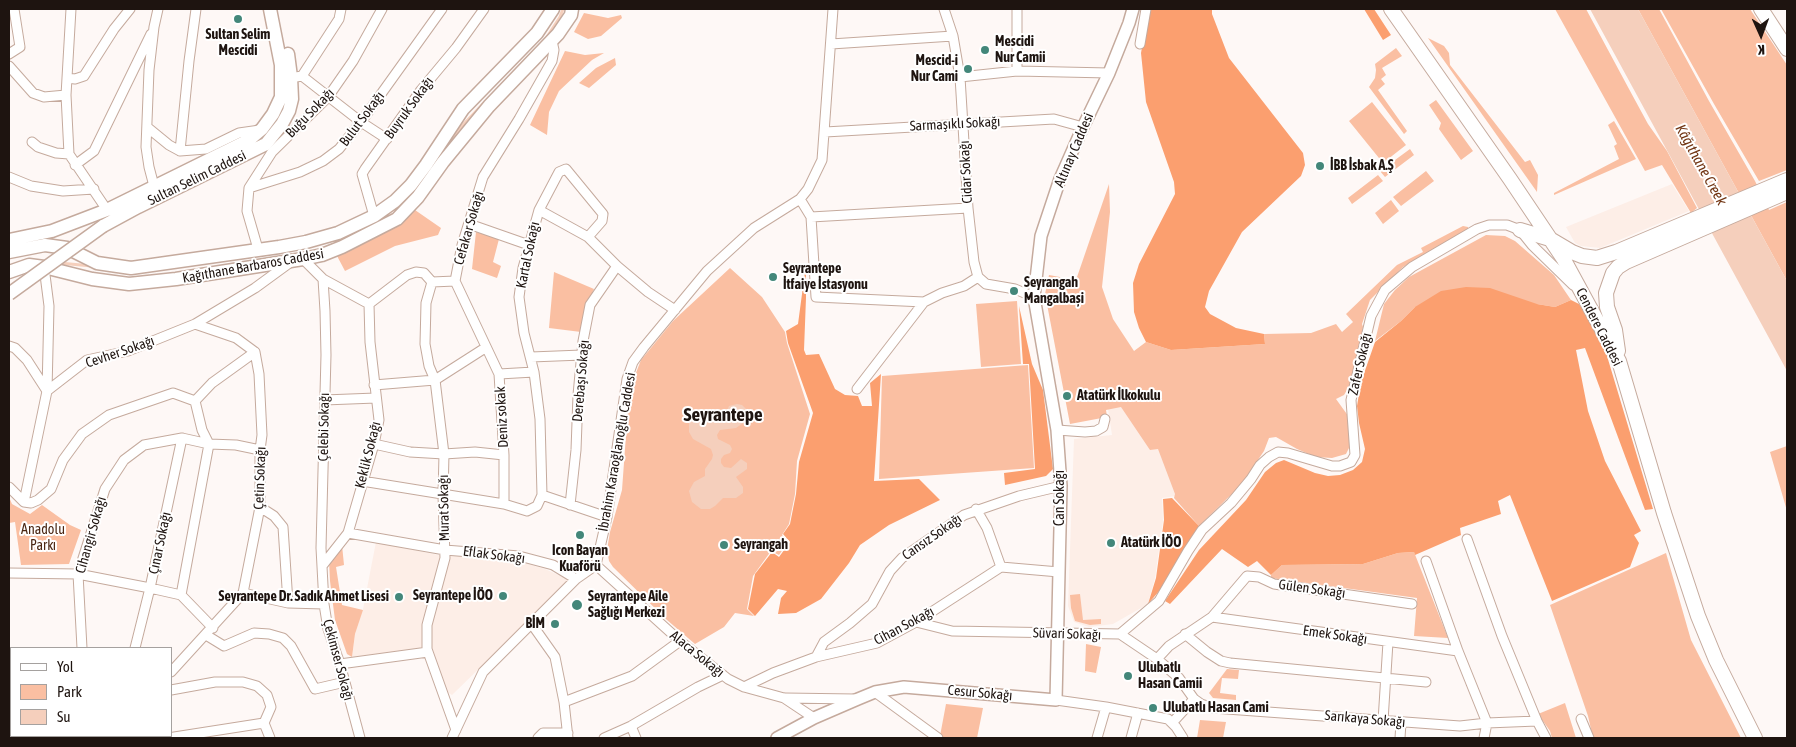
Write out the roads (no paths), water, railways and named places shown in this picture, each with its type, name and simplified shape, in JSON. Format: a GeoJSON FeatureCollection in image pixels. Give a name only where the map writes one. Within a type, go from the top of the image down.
{"type":"FeatureCollection","features":[{"type":"Feature","properties":{"kind":"main road","name":"Sultan Selim Caddesi"},"geometry":{"type":"LineString","coordinates":[[11,237],[52,231],[107,210],[248,140],[262,129],[273,114],[281,97],[281,65],[270,9]]}},
{"type":"Feature","properties":{"kind":"main road","name":"Sultan Selim Caddesi"},"geometry":{"type":"LineString","coordinates":[[9,294],[103,226],[266,144],[282,124],[289,111],[296,77],[278,9]]}},
{"type":"Feature","properties":{"kind":"main road","name":"Kağıthane Barbaros Caddesi"},"geometry":{"type":"LineString","coordinates":[[9,252],[45,245],[67,248],[96,263],[131,268],[175,263],[306,242],[338,233],[374,216],[395,201],[411,185],[463,109],[537,33],[553,9]]}},
{"type":"Feature","properties":{"kind":"main road","name":"Kağıthane Barbaros Caddesi"},"geometry":{"type":"LineString","coordinates":[[9,272],[29,265],[92,279],[129,284],[176,279],[271,264],[322,255],[342,247],[396,219],[418,197],[443,162],[489,106],[552,41],[571,15],[572,9]]}},
{"type":"Feature","properties":{"kind":"main road","name":"Cendere Caddesi"},"geometry":{"type":"LineString","coordinates":[[1391,9],[1563,258],[1618,361],[1698,616],[1716,660],[1755,738]]}},
{"type":"Feature","properties":{"kind":"main road"},"geometry":{"type":"LineString","coordinates":[[1761,9],[1787,49]]}},
{"type":"Feature","properties":{"kind":"main road"},"geometry":{"type":"LineString","coordinates":[[1520,230],[1550,240],[1582,256],[1597,258],[1621,257],[1786,184]]}},
{"type":"Feature","properties":{"kind":"main road"},"geometry":{"type":"LineString","coordinates":[[258,249],[271,264]]}},
{"type":"Feature","properties":{"kind":"main road"},"geometry":{"type":"LineString","coordinates":[[1618,361],[1615,330],[1606,300],[1606,293],[1621,257]]}},
{"type":"Feature","properties":{"kind":"main road"},"geometry":{"type":"LineString","coordinates":[[175,263],[176,279]]}},
{"type":"Feature","properties":{"kind":"street"},"geometry":{"type":"LineString","coordinates":[[9,54],[20,47],[14,9]]}},
{"type":"Feature","properties":{"kind":"street"},"geometry":{"type":"LineString","coordinates":[[71,9],[66,95],[70,154],[107,210]]}},
{"type":"Feature","properties":{"kind":"street"},"geometry":{"type":"LineString","coordinates":[[68,78],[75,79],[84,76],[114,29],[130,9]]}},
{"type":"Feature","properties":{"kind":"street"},"geometry":{"type":"LineString","coordinates":[[154,186],[147,157],[147,127],[149,70],[158,9]]}},
{"type":"Feature","properties":{"kind":"street"},"geometry":{"type":"LineString","coordinates":[[180,151],[196,9]]}},
{"type":"Feature","properties":{"kind":"street"},"geometry":{"type":"LineString","coordinates":[[341,9],[339,19],[296,77],[387,139]]}},
{"type":"Feature","properties":{"kind":"street","name":"Buğu Sokağı"},"geometry":{"type":"LineString","coordinates":[[249,188],[272,152],[328,97],[353,62],[382,9]]}},
{"type":"Feature","properties":{"kind":"street","name":"Bulut Sokağı"},"geometry":{"type":"LineString","coordinates":[[249,188],[300,172],[324,161],[339,149],[362,122],[442,9]]}},
{"type":"Feature","properties":{"kind":"street","name":"Buyruk Sokağı"},"geometry":{"type":"LineString","coordinates":[[374,216],[362,174],[422,90],[484,9]]}},
{"type":"Feature","properties":{"kind":"street","name":"İbrahim Karaoğlanoğlu Caddesi"},"geometry":{"type":"LineString","coordinates":[[596,565],[608,517],[628,379],[634,362],[707,271],[754,228],[800,199],[808,189],[822,160],[833,9]]}},
{"type":"Feature","properties":{"kind":"street","name":"Cidar Sokağı"},"geometry":{"type":"LineString","coordinates":[[944,9],[953,36],[960,77],[968,208],[974,262],[978,277]]}},
{"type":"Feature","properties":{"kind":"street"},"geometry":{"type":"LineString","coordinates":[[1017,9],[1017,71]]}},
{"type":"Feature","properties":{"kind":"street","name":"Altınay Caddesi"},"geometry":{"type":"LineString","coordinates":[[1034,297],[1041,236],[1060,179],[1109,73],[1129,23],[1132,9]]}},
{"type":"Feature","properties":{"kind":"street"},"geometry":{"type":"LineString","coordinates":[[1140,44],[1146,9]]}},
{"type":"Feature","properties":{"kind":"street"},"geometry":{"type":"LineString","coordinates":[[75,164],[94,151],[154,27]]}},
{"type":"Feature","properties":{"kind":"street"},"geometry":{"type":"LineString","coordinates":[[831,44],[953,36]]}},
{"type":"Feature","properties":{"kind":"street","name":"Cefakar Sokağı"},"geometry":{"type":"LineString","coordinates":[[369,304],[407,275],[416,272],[424,273],[432,282],[455,281],[462,245],[483,177],[519,119],[552,60],[554,50],[552,41]]}},
{"type":"Feature","properties":{"kind":"street"},"geometry":{"type":"LineString","coordinates":[[9,66],[33,93],[44,97],[66,95]]}},
{"type":"Feature","properties":{"kind":"street"},"geometry":{"type":"LineString","coordinates":[[960,77],[1017,71],[1109,73]]}},
{"type":"Feature","properties":{"kind":"street","name":"Sarmaşıklı Sokağı"},"geometry":{"type":"LineString","coordinates":[[825,132],[1054,119],[1083,127]]}},
{"type":"Feature","properties":{"kind":"street"},"geometry":{"type":"LineString","coordinates":[[147,127],[180,151],[206,149],[239,133],[262,129]]}},
{"type":"Feature","properties":{"kind":"street"},"geometry":{"type":"LineString","coordinates":[[32,142],[38,147],[56,153],[70,154]]}},
{"type":"Feature","properties":{"kind":"street","name":"Kartal Sokağı"},"geometry":{"type":"LineString","coordinates":[[542,495],[540,420],[534,372],[524,333],[519,297],[523,268],[538,210],[559,172],[566,169],[603,214],[602,221],[588,237]]}},
{"type":"Feature","properties":{"kind":"street"},"geometry":{"type":"LineString","coordinates":[[9,177],[31,186],[63,191],[94,189]]}},
{"type":"Feature","properties":{"kind":"street"},"geometry":{"type":"LineString","coordinates":[[249,188],[247,212],[258,249]]}},
{"type":"Feature","properties":{"kind":"street"},"geometry":{"type":"LineString","coordinates":[[800,199],[811,217],[816,297],[924,302]]}},
{"type":"Feature","properties":{"kind":"street"},"geometry":{"type":"LineString","coordinates":[[811,217],[968,208]]}},
{"type":"Feature","properties":{"kind":"street"},"geometry":{"type":"LineString","coordinates":[[538,210],[588,237],[617,266],[648,292],[675,310]]}},
{"type":"Feature","properties":{"kind":"street"},"geometry":{"type":"LineString","coordinates":[[469,224],[529,245]]}},
{"type":"Feature","properties":{"kind":"street","name":"Zafer Sokağı"},"geometry":{"type":"LineString","coordinates":[[1120,634],[1159,601],[1202,530],[1231,502],[1251,479],[1260,465],[1269,457],[1278,452],[1288,453],[1332,466],[1340,466],[1351,462],[1355,455],[1351,400],[1370,316],[1385,290],[1412,267],[1477,229],[1498,224],[1513,226],[1520,230]]}},
{"type":"Feature","properties":{"kind":"street"},"geometry":{"type":"LineString","coordinates":[[1520,230],[1532,245],[1585,299]]}},
{"type":"Feature","properties":{"kind":"street"},"geometry":{"type":"LineString","coordinates":[[299,259],[323,279],[369,304]]}},
{"type":"Feature","properties":{"kind":"street","name":"Cevher Sokağı"},"geometry":{"type":"LineString","coordinates":[[47,391],[87,360],[128,351],[195,324],[299,259]]}},
{"type":"Feature","properties":{"kind":"street","name":"Derebaşı Sokağı"},"geometry":{"type":"LineString","coordinates":[[570,505],[576,450],[582,356],[590,305],[617,266]]}},
{"type":"Feature","properties":{"kind":"street"},"geometry":{"type":"LineString","coordinates":[[24,502],[47,391],[49,306],[44,267]]}},
{"type":"Feature","properties":{"kind":"street"},"geometry":{"type":"LineString","coordinates":[[856,389],[924,302],[942,293],[964,286],[978,277],[986,284],[1015,289],[1034,297]]}},
{"type":"Feature","properties":{"kind":"street","name":"Çelebi Sokağı"},"geometry":{"type":"LineString","coordinates":[[323,279],[326,346],[321,548],[324,604]]}},
{"type":"Feature","properties":{"kind":"street","name":"Deniz sokak"},"geometry":{"type":"LineString","coordinates":[[455,281],[485,348],[499,374],[504,455],[504,504]]}},
{"type":"Feature","properties":{"kind":"street","name":"Murat Sokağı"},"geometry":{"type":"LineString","coordinates":[[432,282],[426,303],[425,344],[429,366],[435,380],[444,454],[445,558],[427,625],[428,652],[454,734]]}},
{"type":"Feature","properties":{"kind":"street","name":"Can Sokağı"},"geometry":{"type":"LineString","coordinates":[[1034,297],[1057,430],[1061,486],[1056,700]]}},
{"type":"Feature","properties":{"kind":"street","name":"Keklik Sokağı"},"geometry":{"type":"LineString","coordinates":[[322,566],[348,533],[374,444],[379,420],[370,342],[369,304]]}},
{"type":"Feature","properties":{"kind":"street"},"geometry":{"type":"LineString","coordinates":[[195,324],[236,338],[255,352],[212,383],[195,401]]}},
{"type":"Feature","properties":{"kind":"street"},"geometry":{"type":"LineString","coordinates":[[9,346],[16,348],[27,360],[47,391]]}},
{"type":"Feature","properties":{"kind":"street"},"geometry":{"type":"LineString","coordinates":[[374,386],[435,380],[485,348]]}},
{"type":"Feature","properties":{"kind":"street","name":"Çetin Sokağı"},"geometry":{"type":"LineString","coordinates":[[172,671],[243,593],[260,507],[260,450],[262,435],[259,374],[255,352]]}},
{"type":"Feature","properties":{"kind":"street"},"geometry":{"type":"LineString","coordinates":[[531,357],[582,356]]}},
{"type":"Feature","properties":{"kind":"street"},"geometry":{"type":"LineString","coordinates":[[499,374],[534,372]]}},
{"type":"Feature","properties":{"kind":"street"},"geometry":{"type":"LineString","coordinates":[[9,487],[24,502],[31,503],[38,500],[51,489],[63,460],[82,434],[109,415],[174,393],[195,401]]}},
{"type":"Feature","properties":{"kind":"street"},"geometry":{"type":"LineString","coordinates":[[324,400],[376,398]]}},
{"type":"Feature","properties":{"kind":"street"},"geometry":{"type":"LineString","coordinates":[[181,595],[209,444],[202,430],[195,401]]}},
{"type":"Feature","properties":{"kind":"street"},"geometry":{"type":"LineString","coordinates":[[1057,430],[1096,431],[1103,426],[1105,419]]}},
{"type":"Feature","properties":{"kind":"street","name":"Cihangir Sokağı"},"geometry":{"type":"LineString","coordinates":[[82,647],[78,574],[104,489],[124,460],[144,445],[182,438],[209,444],[236,445],[260,450]]}},
{"type":"Feature","properties":{"kind":"street","name":"Çınar Sokağı"},"geometry":{"type":"LineString","coordinates":[[135,647],[150,588],[182,438]]}},
{"type":"Feature","properties":{"kind":"street"},"geometry":{"type":"LineString","coordinates":[[374,444],[410,452],[444,454],[475,452],[504,455]]}},
{"type":"Feature","properties":{"kind":"street"},"geometry":{"type":"LineString","coordinates":[[362,481],[504,504],[527,511],[537,506],[542,495],[608,517]]}},
{"type":"Feature","properties":{"kind":"street","name":"Cansız Sokağı"},"geometry":{"type":"LineString","coordinates":[[816,657],[824,642],[872,604],[890,571],[902,558],[964,515],[976,509],[1061,486]]}},
{"type":"Feature","properties":{"kind":"street"},"geometry":{"type":"LineString","coordinates":[[260,507],[274,516],[283,527],[288,603]]}},
{"type":"Feature","properties":{"kind":"street"},"geometry":{"type":"LineString","coordinates":[[976,509],[986,528],[1001,567],[1059,572]]}},
{"type":"Feature","properties":{"kind":"street","name":"Eflak Sokağı"},"geometry":{"type":"LineString","coordinates":[[348,533],[444,550],[519,556],[553,565],[576,579]]}},
{"type":"Feature","properties":{"kind":"street"},"geometry":{"type":"LineString","coordinates":[[1467,539],[1502,636],[1537,721],[1544,731],[1546,738]]}},
{"type":"Feature","properties":{"kind":"street"},"geometry":{"type":"LineString","coordinates":[[1426,561],[1458,652],[1487,723],[1484,738]]}},
{"type":"Feature","properties":{"kind":"street"},"geometry":{"type":"LineString","coordinates":[[454,734],[483,672],[576,579],[596,565]]}},
{"type":"Feature","properties":{"kind":"street","name":"Alaca Sokağı"},"geometry":{"type":"LineString","coordinates":[[596,565],[680,641],[723,675],[744,687],[784,698],[814,718]]}},
{"type":"Feature","properties":{"kind":"street","name":"Cihan Sokağı"},"geometry":{"type":"LineString","coordinates":[[744,687],[816,657],[877,643],[916,622],[1001,567]]}},
{"type":"Feature","properties":{"kind":"street"},"geometry":{"type":"LineString","coordinates":[[9,573],[78,574],[181,595],[209,631],[224,646],[254,633],[270,634],[283,638],[292,646],[315,690],[345,682]]}},
{"type":"Feature","properties":{"kind":"street","name":"Gülen Sokağı"},"geometry":{"type":"LineString","coordinates":[[1157,659],[1169,646],[1212,617],[1247,576],[1252,575],[1274,584],[1412,604]]}},
{"type":"Feature","properties":{"kind":"street","name":"Çekimser Sokağı"},"geometry":{"type":"LineString","coordinates":[[243,593],[288,603],[324,604],[328,629],[340,664],[360,738]]}},
{"type":"Feature","properties":{"kind":"street","name":"Emek Sokağı"},"geometry":{"type":"LineString","coordinates":[[1212,617],[1458,652]]}},
{"type":"Feature","properties":{"kind":"street","name":"Süvari Sokağı"},"geometry":{"type":"LineString","coordinates":[[916,622],[952,631],[1120,634],[1157,659],[1179,678],[1194,699]]}},
{"type":"Feature","properties":{"kind":"street"},"geometry":{"type":"LineString","coordinates":[[530,623],[555,657],[564,702],[568,736],[544,733],[538,738]]}},
{"type":"Feature","properties":{"kind":"street"},"geometry":{"type":"LineString","coordinates":[[1185,634],[1207,652],[1221,661],[1230,663],[1426,682]]}},
{"type":"Feature","properties":{"kind":"street"},"geometry":{"type":"LineString","coordinates":[[564,702],[632,676],[680,641]]}},
{"type":"Feature","properties":{"kind":"street"},"geometry":{"type":"LineString","coordinates":[[1383,721],[1388,642]]}},
{"type":"Feature","properties":{"kind":"street"},"geometry":{"type":"LineString","coordinates":[[340,664],[428,652]]}},
{"type":"Feature","properties":{"kind":"street"},"geometry":{"type":"LineString","coordinates":[[604,738],[631,726],[698,687],[723,675]]}},
{"type":"Feature","properties":{"kind":"street"},"geometry":{"type":"LineString","coordinates":[[172,690],[215,682],[243,682],[257,686],[266,695],[271,707],[264,723],[270,738]]}},
{"type":"Feature","properties":{"kind":"street","name":"Cesur Sokağı"},"geometry":{"type":"LineString","coordinates":[[777,738],[814,718],[875,692],[904,688],[1056,700],[1138,713],[1168,719],[1172,723]]}},
{"type":"Feature","properties":{"kind":"street"},"geometry":{"type":"LineString","coordinates":[[875,692],[938,738]]}},
{"type":"Feature","properties":{"kind":"street"},"geometry":{"type":"LineString","coordinates":[[784,698],[858,699]]}},
{"type":"Feature","properties":{"kind":"street"},"geometry":{"type":"LineString","coordinates":[[1183,738],[1172,723],[1194,699]]}},
{"type":"Feature","properties":{"kind":"street","name":"Sarıkaya Sokağı"},"geometry":{"type":"LineString","coordinates":[[1194,699],[1201,704],[1213,708],[1347,717],[1401,723],[1460,726],[1537,721]]}},
{"type":"Feature","properties":{"kind":"street"},"geometry":{"type":"LineString","coordinates":[[1098,738],[1106,707]]}},
{"type":"Feature","properties":{"kind":"street"},"geometry":{"type":"LineString","coordinates":[[1131,738],[1138,713]]}},
{"type":"Feature","properties":{"kind":"street"},"geometry":{"type":"LineString","coordinates":[[1581,718],[1589,738]]}},
{"type":"Feature","properties":{"kind":"street"},"geometry":{"type":"LineString","coordinates":[[167,738],[230,734],[264,723]]}},
{"type":"Feature","properties":{"kind":"street"},"geometry":{"type":"LineString","coordinates":[[1400,738],[1401,723]]}},
{"type":"Feature","properties":{"kind":"street"},"geometry":{"type":"LineString","coordinates":[[631,726],[636,738]]}},
{"type":"Feature","properties":{"kind":"street"},"geometry":{"type":"LineString","coordinates":[[9,731],[10,738]]}},
{"type":"Feature","properties":{"kind":"water","name":"Kâğıthane Creek"},"geometry":{"type":"Polygon","coordinates":[[[1590,9],[1638,9],[1787,281],[1787,371],[1590,9]]]}},
{"type":"Feature","properties":{"kind":"water"},"geometry":{"type":"Polygon","coordinates":[[[742,405],[746,409],[748,415],[746,421],[736,428],[720,430],[717,435],[718,439],[730,445],[732,449],[730,453],[724,455],[721,459],[724,467],[731,468],[741,459],[747,463],[747,469],[736,477],[743,487],[743,493],[736,498],[723,498],[710,509],[701,509],[692,502],[689,491],[694,482],[705,476],[705,469],[713,455],[711,449],[693,439],[689,432],[689,423],[698,413],[723,415],[729,406],[742,405]]]}},
{"type":"Feature","properties":{"kind":"waterway"},"geometry":{"type":"LineString","coordinates":[[547,37],[563,9]]}},
{"type":"Feature","properties":{"kind":"waterway"},"geometry":{"type":"LineString","coordinates":[[439,157],[458,130],[483,104]]}},
{"type":"Feature","properties":{"kind":"waterway"},"geometry":{"type":"LineString","coordinates":[[381,218],[394,209]]}},
{"type":"Feature","properties":{"kind":"waterway"},"geometry":{"type":"LineString","coordinates":[[59,263],[92,266]]}},
{"type":"Feature","properties":{"kind":"place","name":"Sultan Selim Mescidi"},"geometry":{"type":"Point","coordinates":[238,19]}},
{"type":"Feature","properties":{"kind":"place","name":"Mescidi Nur Camii"},"geometry":{"type":"Point","coordinates":[985,50]}},
{"type":"Feature","properties":{"kind":"place","name":"Mescid-i Nur Cami"},"geometry":{"type":"Point","coordinates":[968,69]}},
{"type":"Feature","properties":{"kind":"place","name":"İBB İsbak A.Ş"},"geometry":{"type":"Point","coordinates":[1320,166]}},
{"type":"Feature","properties":{"kind":"place","name":"Seyrantepe İtfaiye İstasyonu"},"geometry":{"type":"Point","coordinates":[773,277]}},
{"type":"Feature","properties":{"kind":"place","name":"Seyrangah Mangalbași"},"geometry":{"type":"Point","coordinates":[1014,291]}},
{"type":"Feature","properties":{"kind":"place","name":"Atatürk İlkokulu"},"geometry":{"type":"Point","coordinates":[1067,396]}},
{"type":"Feature","properties":{"kind":"place","name":"Icon Bayan Kuaförü"},"geometry":{"type":"Point","coordinates":[580,535]}},
{"type":"Feature","properties":{"kind":"place","name":"Atatürk İÖO"},"geometry":{"type":"Point","coordinates":[1111,543]}},
{"type":"Feature","properties":{"kind":"place","name":"Seyrangah"},"geometry":{"type":"Point","coordinates":[724,545]}},
{"type":"Feature","properties":{"kind":"place","name":"Seyrantepe İÖO"},"geometry":{"type":"Point","coordinates":[503,596]}},
{"type":"Feature","properties":{"kind":"place","name":"Seyrantepe Dr. Sadık Ahmet Lisesi"},"geometry":{"type":"Point","coordinates":[399,597]}},
{"type":"Feature","properties":{"kind":"place","name":"Seyrantepe Aile Sağlığı Merkezi"},"geometry":{"type":"Point","coordinates":[577,605]}},
{"type":"Feature","properties":{"kind":"place","name":"BİM"},"geometry":{"type":"Point","coordinates":[555,624]}},
{"type":"Feature","properties":{"kind":"place","name":"Ulubatlı Hasan Camii"},"geometry":{"type":"Point","coordinates":[1128,676]}},
{"type":"Feature","properties":{"kind":"place","name":"Ulubatlı Hasan Cami"},"geometry":{"type":"Point","coordinates":[1153,708]}},
{"type":"Feature","properties":{"kind":"district","name":"Seyrantepe"},"geometry":{"type":"Point","coordinates":[723,415]}},
{"type":"Feature","properties":{"kind":"park label","name":"Anadolu Parkı"},"geometry":{"type":"Point","coordinates":[43,538]}}]}
